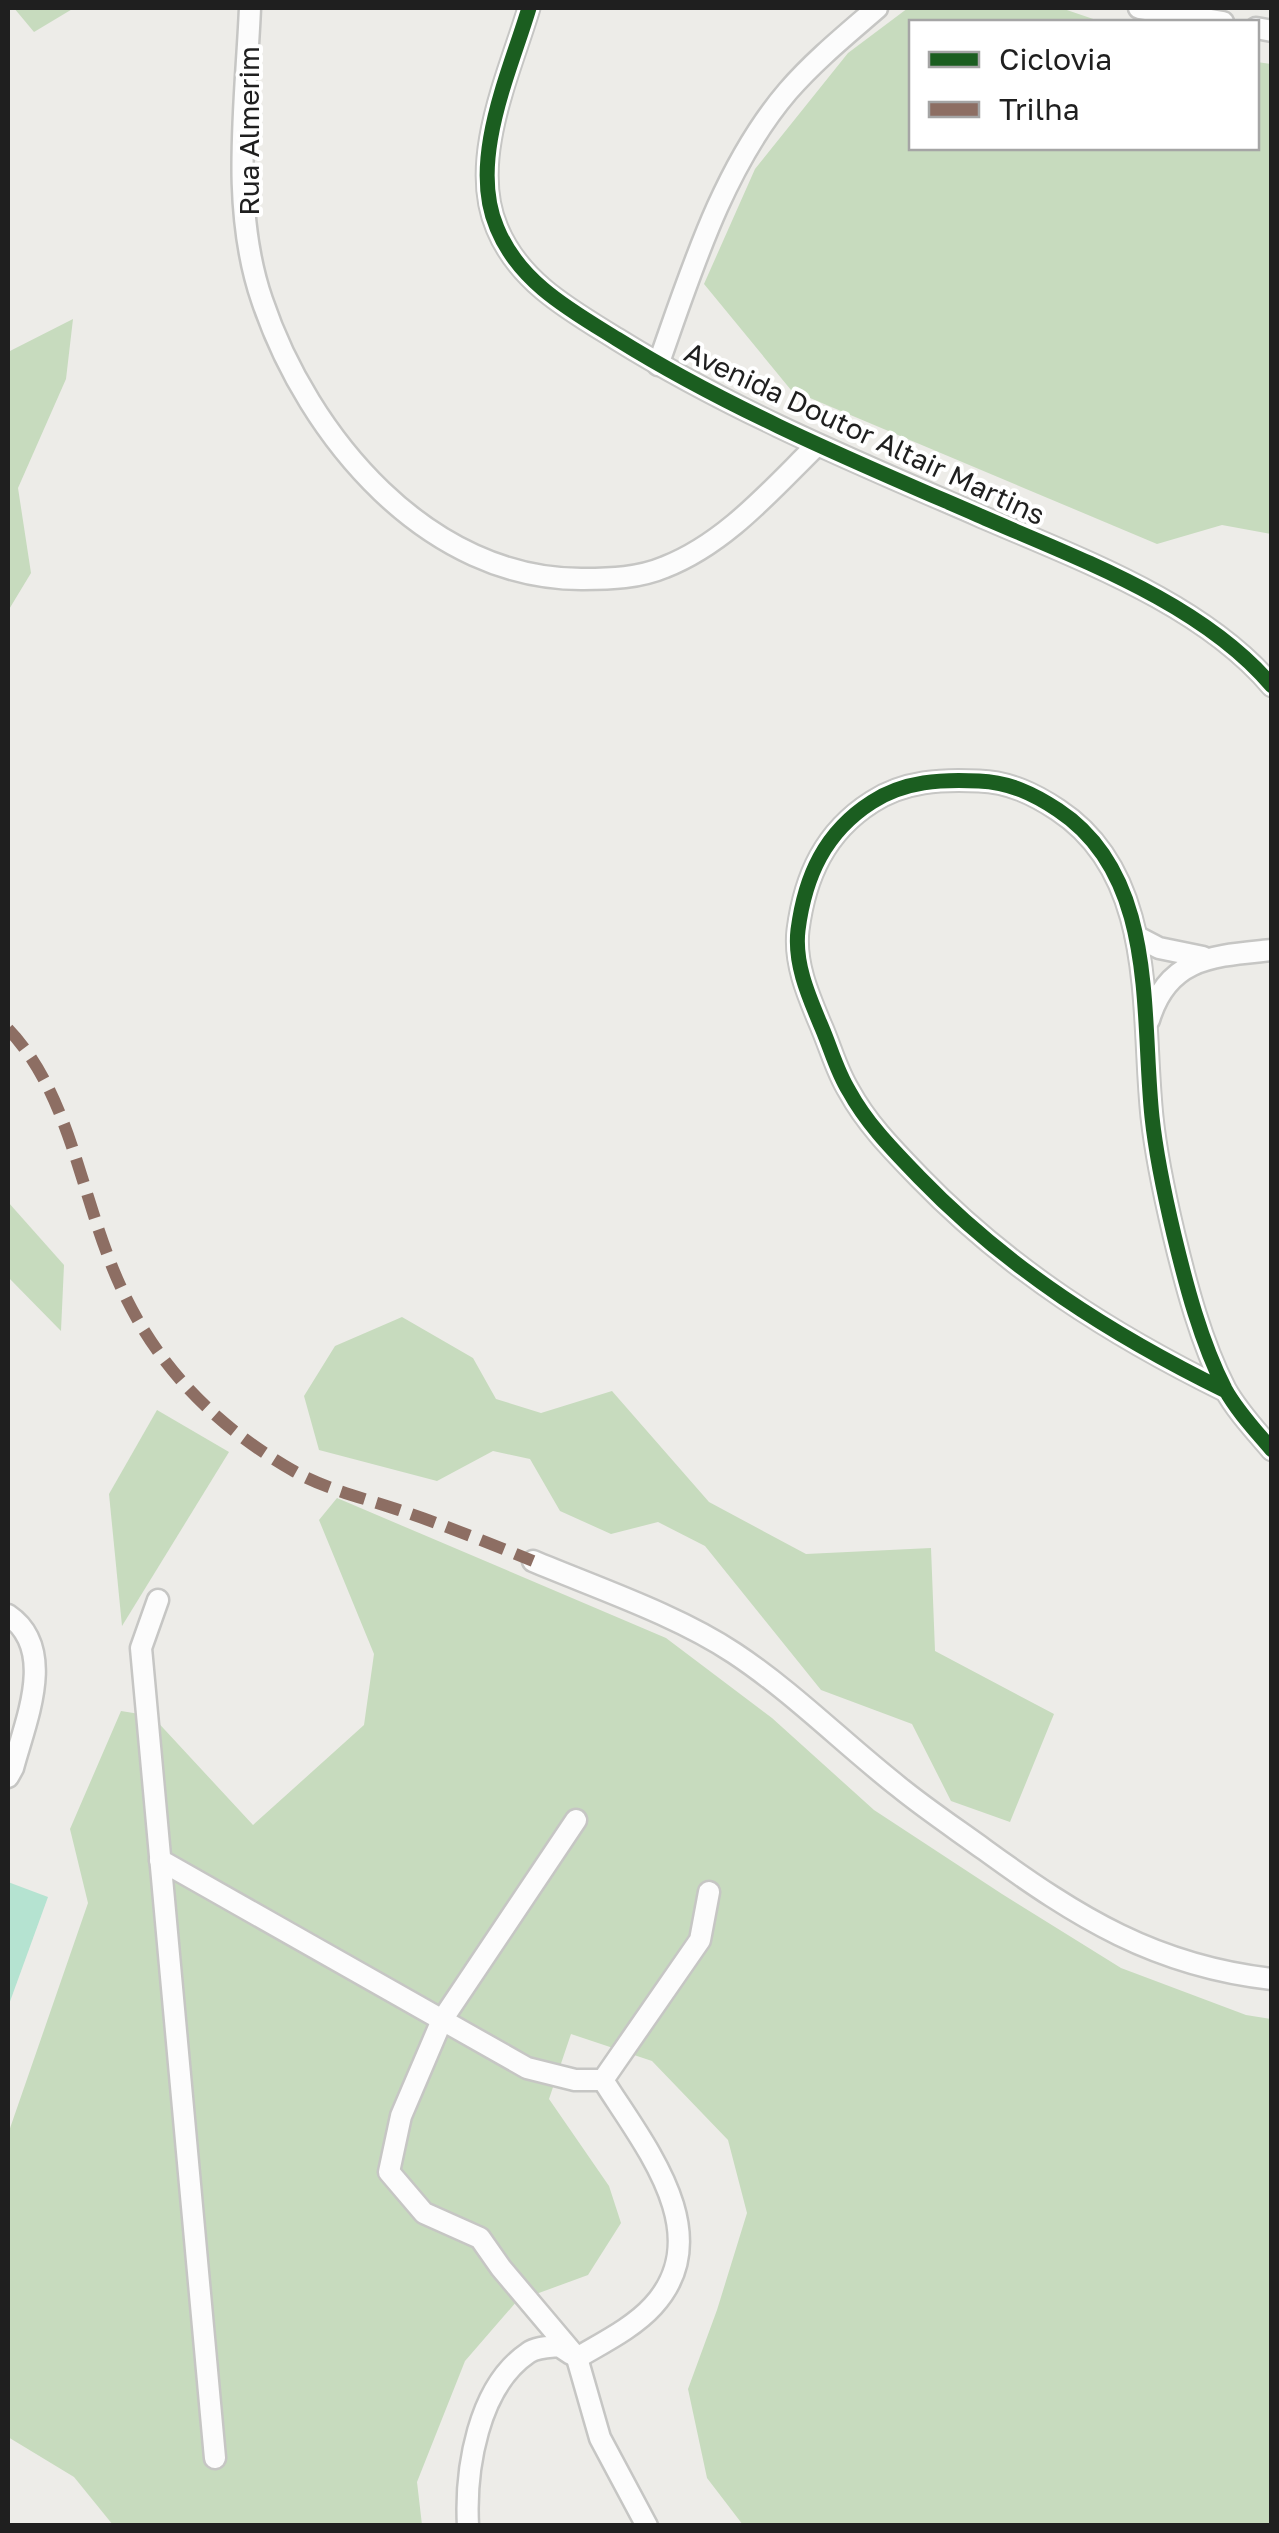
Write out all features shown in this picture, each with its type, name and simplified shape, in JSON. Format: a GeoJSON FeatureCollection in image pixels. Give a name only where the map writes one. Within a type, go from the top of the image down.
{"type":"FeatureCollection","features":[{"type":"Feature","properties":{"kind":"street","name":"Rua Almerim"},"geometry":{"type":"LineString","coordinates":[[250,8],[242,137],[246,220],[260,298],[288,364],[324,424],[374,484],[420,524],[459,549],[528,574],[559,580],[636,576],[667,567],[706,546],[742,518],[817,445]]}},
{"type":"Feature","properties":{"kind":"street","name":"Avenida Doutor Altair Martins"},"geometry":{"type":"LineString","coordinates":[[529,8],[495,113],[487,177],[496,226],[520,267],[556,302],[658,365],[817,445],[1114,575],[1182,613],[1226,644],[1272,686]]}},
{"type":"Feature","properties":{"kind":"street"},"geometry":{"type":"LineString","coordinates":[[658,365],[714,211],[742,160],[786,94],[818,59],[878,8]]}},
{"type":"Feature","properties":{"kind":"street"},"geometry":{"type":"LineString","coordinates":[[1139,8],[1211,20]]}},
{"type":"Feature","properties":{"kind":"street"},"geometry":{"type":"LineString","coordinates":[[1226,1391],[1156,1357],[1066,1302],[952,1210],[884,1142],[847,1088],[804,985],[797,943],[803,894],[820,852],[852,815],[886,793],[949,780],[999,782],[1038,797],[1072,820],[1117,875],[1136,936],[1152,1119],[1174,1235],[1202,1332],[1226,1391],[1272,1450]]}},
{"type":"Feature","properties":{"kind":"street"},"geometry":{"type":"LineString","coordinates":[[1136,936],[1159,948],[1203,957],[1272,950]]}},
{"type":"Feature","properties":{"kind":"street"},"geometry":{"type":"LineString","coordinates":[[1146,1032],[1160,992],[1203,957]]}},
{"type":"Feature","properties":{"kind":"street"},"geometry":{"type":"LineString","coordinates":[[534,1561],[730,1650],[780,1686],[900,1788],[1040,1890],[1116,1936],[1179,1961],[1272,1979]]}},
{"type":"Feature","properties":{"kind":"street"},"geometry":{"type":"LineString","coordinates":[[158,1600],[140,1648],[216,2458]]}},
{"type":"Feature","properties":{"kind":"street"},"geometry":{"type":"LineString","coordinates":[[8,1615],[28,1638],[35,1668],[32,1694],[8,1777]]}},
{"type":"Feature","properties":{"kind":"street"},"geometry":{"type":"LineString","coordinates":[[576,1820],[442,2020],[401,2116],[389,2172],[424,2212],[480,2238],[500,2268],[577,2358],[600,2438],[647,2526]]}},
{"type":"Feature","properties":{"kind":"street"},"geometry":{"type":"LineString","coordinates":[[160,1860],[526,2068],[575,2080],[603,2080]]}},
{"type":"Feature","properties":{"kind":"street"},"geometry":{"type":"LineString","coordinates":[[603,2080],[700,1940],[709,1892]]}},
{"type":"Feature","properties":{"kind":"street"},"geometry":{"type":"LineString","coordinates":[[577,2358],[653,2306],[676,2271],[680,2228],[665,2179],[603,2080]]}},
{"type":"Feature","properties":{"kind":"street"},"geometry":{"type":"LineString","coordinates":[[468,2526],[466,2494],[481,2422],[502,2378],[531,2350],[558,2346],[577,2358]]}},
{"type":"Feature","properties":{"kind":"green space"},"geometry":{"type":"Polygon","coordinates":[[[14,8],[74,8],[34,32],[14,8]]]}},
{"type":"Feature","properties":{"kind":"green space"},"geometry":{"type":"Polygon","coordinates":[[[908,8],[1061,8],[1096,20],[909,20],[909,150],[1259,150],[1259,62],[1271,64],[1271,534],[1222,525],[1157,544],[791,390],[704,284],[755,169],[848,53],[908,8]]]}},
{"type":"Feature","properties":{"kind":"green space"},"geometry":{"type":"Polygon","coordinates":[[[73,319],[66,379],[18,488],[31,573],[8,611],[8,352],[73,319]]]}},
{"type":"Feature","properties":{"kind":"green space"},"geometry":{"type":"Polygon","coordinates":[[[8,1202],[64,1265],[61,1331],[8,1277],[8,1202]]]}},
{"type":"Feature","properties":{"kind":"green space"},"geometry":{"type":"Polygon","coordinates":[[[402,1317],[473,1358],[496,1399],[541,1413],[612,1391],[709,1502],[806,1554],[931,1548],[935,1651],[1054,1714],[1010,1822],[951,1801],[912,1724],[821,1690],[705,1546],[658,1522],[611,1534],[560,1511],[530,1459],[493,1451],[437,1481],[319,1450],[304,1396],[335,1346],[402,1317]]]}},
{"type":"Feature","properties":{"kind":"green space"},"geometry":{"type":"Polygon","coordinates":[[[157,1410],[229,1452],[122,1626],[109,1494],[157,1410]]]}},
{"type":"Feature","properties":{"kind":"green space"},"geometry":{"type":"Polygon","coordinates":[[[337,1498],[666,1638],[772,1718],[874,1810],[1002,1894],[1121,1968],[1246,2015],[1271,2019],[1271,2525],[743,2525],[707,2478],[688,2389],[747,2213],[728,2140],[652,2061],[571,2034],[549,2099],[609,2186],[621,2223],[588,2275],[517,2301],[465,2361],[417,2482],[422,2525],[113,2525],[74,2477],[8,2437],[8,2134],[88,1903],[70,1829],[121,1711],[152,1716],[253,1825],[364,1725],[374,1654],[319,1520],[337,1498]]]}},
{"type":"Feature","properties":{"kind":"green space"},"geometry":{"type":"Polygon","coordinates":[[[8,1882],[48,1897],[8,2007],[8,1882]]]}},
{"type":"Feature","properties":{"kind":"marked path"},"geometry":{"type":"LineString","coordinates":[[8,1029],[44,1079],[57,1107],[122,1290],[158,1352],[204,1405],[260,1450],[304,1477],[533,1561]]}},
{"type":"Feature","properties":{"kind":"cycle path"},"geometry":{"type":"LineString","coordinates":[[529,8],[495,117],[487,174],[489,202],[497,228],[518,264],[532,279],[617,339],[749,412],[1055,548],[1174,606],[1243,656],[1272,686]]}},
{"type":"Feature","properties":{"kind":"cycle path"},"geometry":{"type":"LineString","coordinates":[[1226,1391],[1102,1323],[1025,1270],[919,1177],[856,1103],[841,1076],[808,992],[797,943],[806,891],[820,857],[842,827],[872,802],[897,790],[937,781],[1011,786],[1058,810],[1090,838],[1113,871],[1129,909],[1138,949],[1154,1131],[1184,1274],[1216,1371],[1241,1413],[1272,1450]]}}]}
